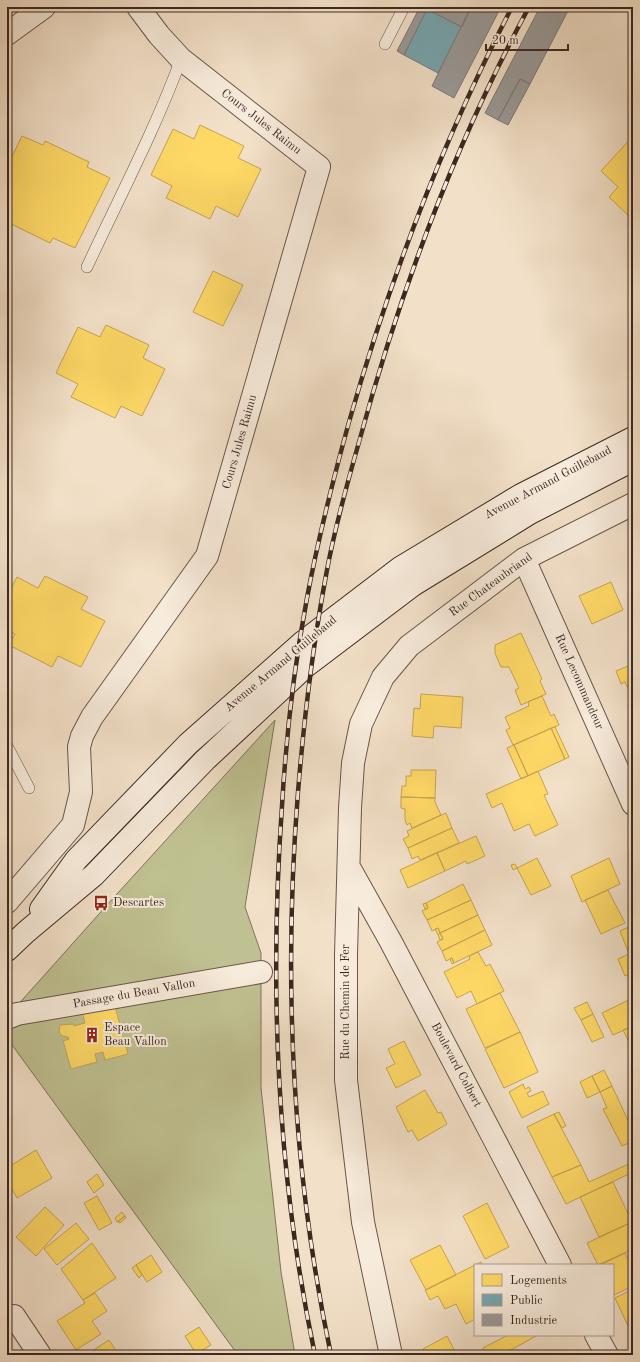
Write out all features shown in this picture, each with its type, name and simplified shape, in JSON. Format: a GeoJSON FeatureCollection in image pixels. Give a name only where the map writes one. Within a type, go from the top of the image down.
{"type":"FeatureCollection","features":[{"type":"Feature","properties":{"kind":"street"},"geometry":{"type":"LineString","coordinates":[[7,34],[44,7]]}},
{"type":"Feature","properties":{"kind":"street","name":"Cours Jules Raimu"},"geometry":{"type":"LineString","coordinates":[[7,902],[73,825],[81,792],[79,747],[82,736],[92,717],[207,556],[319,167],[181,59],[159,35],[138,7]]}},
{"type":"Feature","properties":{"kind":"street","name":"Avenue Armand Guillebaud"},"geometry":{"type":"LineString","coordinates":[[26,932],[76,860],[188,744],[303,642],[400,568],[521,495],[633,438]]}},
{"type":"Feature","properties":{"kind":"street","name":"Avenue Armand Guillebaud"},"geometry":{"type":"LineString","coordinates":[[7,950],[26,932],[94,875],[205,760],[306,666],[413,585],[530,513],[633,460]]}},
{"type":"Feature","properties":{"kind":"street","name":"Rue Chateaubriand"},"geometry":{"type":"LineString","coordinates":[[400,656],[409,646],[524,559],[633,504]]}},
{"type":"Feature","properties":{"kind":"street","name":"Rue Lecommandeur"},"geometry":{"type":"LineString","coordinates":[[524,559],[633,804]]}},
{"type":"Feature","properties":{"kind":"street","name":"Rue du Chemin de Fer"},"geometry":{"type":"LineString","coordinates":[[391,1355],[363,1222],[346,1080],[346,955],[350,808],[353,763],[361,724],[383,677],[400,656]]}},
{"type":"Feature","properties":{"kind":"street","name":"Boulevard Colbert"},"geometry":{"type":"LineString","coordinates":[[349,867],[391,942],[559,1264]]}},
{"type":"Feature","properties":{"kind":"street","name":"Passage du Beau Vallon"},"geometry":{"type":"LineString","coordinates":[[7,1018],[17,1014],[261,972]]}},
{"type":"Feature","properties":{"kind":"street"},"geometry":{"type":"LineString","coordinates":[[10,1318],[40,1355]]}},
{"type":"Feature","properties":{"kind":"street"},"geometry":{"type":"LineString","coordinates":[[597,1336],[607,1355]]}},
{"type":"Feature","properties":{"kind":"lane"},"geometry":{"type":"LineString","coordinates":[[385,44],[404,7]]}},
{"type":"Feature","properties":{"kind":"lane"},"geometry":{"type":"LineString","coordinates":[[86,267],[141,152],[181,59]]}},
{"type":"Feature","properties":{"kind":"lane"},"geometry":{"type":"LineString","coordinates":[[7,746],[29,788]]}},
{"type":"Feature","properties":{"kind":"green space"},"geometry":{"type":"Polygon","coordinates":[[[362,7],[392,7],[389,11],[362,7]]]}},
{"type":"Feature","properties":{"kind":"green space"},"geometry":{"type":"Polygon","coordinates":[[[275,720],[245,907],[261,953],[261,1088],[281,1272],[295,1355],[238,1355],[7,1038],[7,1017],[275,720]]]}},
{"type":"Feature","properties":{"kind":"building: Logements"},"geometry":{"type":"Polygon","coordinates":[[[200,125],[244,146],[238,158],[261,169],[238,217],[216,206],[210,219],[166,198],[172,186],[151,175],[173,129],[194,139],[200,125]]]}},
{"type":"Feature","properties":{"kind":"building: Logements"},"geometry":{"type":"Polygon","coordinates":[[[22,136],[43,145],[45,141],[89,162],[87,167],[110,178],[75,248],[53,238],[50,243],[7,222],[9,216],[7,215],[7,167],[22,136]]]}},
{"type":"Feature","properties":{"kind":"building: Logements"},"geometry":{"type":"Polygon","coordinates":[[[633,136],[633,220],[609,197],[618,187],[601,171],[633,136]]]}},
{"type":"Feature","properties":{"kind":"building: Logements"},"geometry":{"type":"Polygon","coordinates":[[[213,271],[243,285],[223,326],[193,312],[213,271]]]}},
{"type":"Feature","properties":{"kind":"building: Logements"},"geometry":{"type":"Polygon","coordinates":[[[106,325],[149,345],[143,358],[165,369],[142,416],[121,406],[115,418],[71,397],[78,384],[56,373],[78,327],[100,337],[106,325]]]}},
{"type":"Feature","properties":{"kind":"building: Logements"},"geometry":{"type":"Polygon","coordinates":[[[45,576],[88,597],[81,609],[105,621],[81,667],[58,656],[52,667],[9,645],[15,634],[7,630],[7,597],[17,577],[38,588],[45,576]]]}},
{"type":"Feature","properties":{"kind":"building: Logements"},"geometry":{"type":"Polygon","coordinates":[[[611,582],[623,610],[592,624],[579,596],[611,582]]]}},
{"type":"Feature","properties":{"kind":"building: Logements"},"geometry":{"type":"Polygon","coordinates":[[[521,633],[542,679],[540,681],[546,694],[521,705],[515,690],[519,688],[509,667],[501,667],[495,653],[495,645],[521,633]]]}},
{"type":"Feature","properties":{"kind":"building: Logements"},"geometry":{"type":"Polygon","coordinates":[[[633,664],[632,697],[625,682],[621,684],[616,671],[633,664]]]}},
{"type":"Feature","properties":{"kind":"building: Logements"},"geometry":{"type":"Polygon","coordinates":[[[421,694],[463,697],[461,728],[434,726],[433,738],[412,736],[414,708],[420,709],[421,694]]]}},
{"type":"Feature","properties":{"kind":"building: Logements"},"geometry":{"type":"Polygon","coordinates":[[[542,696],[551,716],[554,714],[559,725],[513,745],[506,730],[510,728],[505,717],[529,706],[528,702],[542,696]]]}},
{"type":"Feature","properties":{"kind":"building: Logements"},"geometry":{"type":"Polygon","coordinates":[[[555,727],[569,757],[565,759],[551,728],[555,727]]]}},
{"type":"Feature","properties":{"kind":"building: Logements"},"geometry":{"type":"Polygon","coordinates":[[[551,728],[565,759],[528,776],[514,745],[551,728]]]}},
{"type":"Feature","properties":{"kind":"building: Logements"},"geometry":{"type":"Polygon","coordinates":[[[514,745],[528,776],[521,779],[507,748],[514,745]]]}},
{"type":"Feature","properties":{"kind":"building: Logements"},"geometry":{"type":"Polygon","coordinates":[[[411,770],[436,770],[435,798],[401,797],[402,786],[406,786],[406,776],[411,776],[411,770]]]}},
{"type":"Feature","properties":{"kind":"building: Logements"},"geometry":{"type":"Polygon","coordinates":[[[538,771],[548,794],[544,795],[558,825],[535,836],[529,824],[514,831],[502,803],[492,808],[486,794],[538,771]]]}},
{"type":"Feature","properties":{"kind":"building: Logements"},"geometry":{"type":"Polygon","coordinates":[[[401,797],[435,798],[435,802],[441,815],[412,828],[410,823],[407,825],[405,820],[405,809],[401,808],[401,797]]]}},
{"type":"Feature","properties":{"kind":"building: Logements"},"geometry":{"type":"Polygon","coordinates":[[[446,813],[452,828],[408,848],[403,839],[409,836],[407,831],[446,813]]]}},
{"type":"Feature","properties":{"kind":"building: Logements"},"geometry":{"type":"Polygon","coordinates":[[[452,828],[459,843],[420,860],[418,856],[412,859],[408,848],[452,828]]]}},
{"type":"Feature","properties":{"kind":"building: Logements"},"geometry":{"type":"Polygon","coordinates":[[[476,836],[485,856],[467,864],[466,861],[445,871],[437,853],[476,836]]]}},
{"type":"Feature","properties":{"kind":"building: Logements"},"geometry":{"type":"Polygon","coordinates":[[[437,853],[445,871],[408,888],[400,870],[437,853]]]}},
{"type":"Feature","properties":{"kind":"building: Logements"},"geometry":{"type":"Polygon","coordinates":[[[537,858],[551,886],[531,895],[517,868],[537,858]]]}},
{"type":"Feature","properties":{"kind":"building: Logements"},"geometry":{"type":"Polygon","coordinates":[[[609,858],[620,884],[582,902],[571,876],[609,858]]]}},
{"type":"Feature","properties":{"kind":"building: Logements"},"geometry":{"type":"Polygon","coordinates":[[[515,864],[517,868],[513,870],[511,865],[515,864]]]}},
{"type":"Feature","properties":{"kind":"building: Logements"},"geometry":{"type":"Polygon","coordinates":[[[463,884],[471,900],[427,920],[422,911],[428,908],[426,903],[463,884]]]}},
{"type":"Feature","properties":{"kind":"building: Logements"},"geometry":{"type":"Polygon","coordinates":[[[608,890],[625,923],[601,934],[585,900],[608,890]]]}},
{"type":"Feature","properties":{"kind":"building: Logements"},"geometry":{"type":"Polygon","coordinates":[[[471,900],[478,915],[440,933],[438,928],[432,931],[427,920],[471,900]]]}},
{"type":"Feature","properties":{"kind":"building: Logements"},"geometry":{"type":"Polygon","coordinates":[[[426,903],[428,908],[425,909],[423,904],[426,903]]]}},
{"type":"Feature","properties":{"kind":"building: Logements"},"geometry":{"type":"Polygon","coordinates":[[[478,915],[485,930],[442,951],[437,942],[443,939],[440,933],[478,915]]]}},
{"type":"Feature","properties":{"kind":"building: Logements"},"geometry":{"type":"Polygon","coordinates":[[[633,925],[633,973],[625,976],[618,959],[629,954],[620,931],[633,925]]]}},
{"type":"Feature","properties":{"kind":"building: Logements"},"geometry":{"type":"Polygon","coordinates":[[[438,928],[440,933],[438,935],[435,929],[438,928]]]}},
{"type":"Feature","properties":{"kind":"building: Logements"},"geometry":{"type":"Polygon","coordinates":[[[485,930],[492,945],[454,963],[452,958],[446,961],[442,951],[485,930]]]}},
{"type":"Feature","properties":{"kind":"building: Logements"},"geometry":{"type":"Polygon","coordinates":[[[440,933],[443,939],[440,940],[438,935],[440,933]]]}},
{"type":"Feature","properties":{"kind":"building: Logements"},"geometry":{"type":"Polygon","coordinates":[[[478,952],[486,966],[490,964],[504,991],[477,1004],[471,991],[457,998],[444,972],[470,959],[469,956],[478,952]]]}},
{"type":"Feature","properties":{"kind":"building: Logements"},"geometry":{"type":"Polygon","coordinates":[[[452,958],[454,963],[452,964],[450,959],[452,958]]]}},
{"type":"Feature","properties":{"kind":"building: Logements"},"geometry":{"type":"Polygon","coordinates":[[[500,993],[520,1032],[485,1048],[466,1009],[500,993]]]}},
{"type":"Feature","properties":{"kind":"building: Logements"},"geometry":{"type":"Polygon","coordinates":[[[633,998],[633,1026],[613,1035],[602,1013],[633,998]]]}},
{"type":"Feature","properties":{"kind":"building: Logements"},"geometry":{"type":"Polygon","coordinates":[[[587,1002],[593,1014],[581,1020],[574,1008],[587,1002]]]}},
{"type":"Feature","properties":{"kind":"building: Logements","name":"Espace Beau Vallon"},"geometry":{"type":"Polygon","coordinates":[[[114,1003],[128,1054],[105,1060],[103,1052],[95,1054],[97,1062],[71,1069],[63,1041],[69,1039],[68,1037],[62,1036],[59,1032],[60,1025],[73,1024],[74,1026],[85,1023],[82,1011],[114,1003]]]}},
{"type":"Feature","properties":{"kind":"building: Logements"},"geometry":{"type":"Polygon","coordinates":[[[593,1014],[604,1037],[592,1042],[581,1020],[593,1014]]]}},
{"type":"Feature","properties":{"kind":"building: Logements"},"geometry":{"type":"Polygon","coordinates":[[[633,1026],[633,1050],[623,1030],[633,1026]]]}},
{"type":"Feature","properties":{"kind":"building: Logements"},"geometry":{"type":"Polygon","coordinates":[[[520,1032],[538,1072],[504,1088],[485,1049],[520,1032]]]}},
{"type":"Feature","properties":{"kind":"building: Logements"},"geometry":{"type":"Polygon","coordinates":[[[404,1041],[421,1075],[396,1088],[386,1068],[395,1064],[388,1049],[404,1041]]]}},
{"type":"Feature","properties":{"kind":"building: Logements"},"geometry":{"type":"Polygon","coordinates":[[[604,1070],[612,1086],[600,1092],[592,1076],[604,1070]]]}},
{"type":"Feature","properties":{"kind":"building: Logements"},"geometry":{"type":"Polygon","coordinates":[[[592,1076],[600,1092],[587,1098],[580,1082],[592,1076]]]}},
{"type":"Feature","properties":{"kind":"building: Logements"},"geometry":{"type":"Polygon","coordinates":[[[523,1084],[525,1089],[529,1087],[531,1091],[527,1093],[529,1097],[543,1091],[549,1104],[522,1118],[509,1092],[523,1084]]]}},
{"type":"Feature","properties":{"kind":"building: Logements"},"geometry":{"type":"Polygon","coordinates":[[[612,1086],[633,1131],[633,1141],[622,1146],[603,1109],[607,1108],[600,1092],[612,1086]]]}},
{"type":"Feature","properties":{"kind":"building: Logements"},"geometry":{"type":"Polygon","coordinates":[[[425,1090],[438,1113],[441,1112],[447,1124],[418,1141],[412,1130],[408,1132],[396,1107],[425,1090]]]}},
{"type":"Feature","properties":{"kind":"building: Logements"},"geometry":{"type":"Polygon","coordinates":[[[559,1112],[566,1126],[562,1128],[554,1114],[559,1112]]]}},
{"type":"Feature","properties":{"kind":"building: Logements"},"geometry":{"type":"Polygon","coordinates":[[[554,1114],[581,1165],[552,1177],[527,1127],[554,1114]]]}},
{"type":"Feature","properties":{"kind":"building: Logements"},"geometry":{"type":"Polygon","coordinates":[[[36,1150],[52,1178],[17,1198],[7,1180],[7,1168],[36,1150]]]}},
{"type":"Feature","properties":{"kind":"building: Logements"},"geometry":{"type":"Polygon","coordinates":[[[633,1162],[633,1172],[566,1204],[552,1177],[581,1165],[589,1182],[633,1162]]]}},
{"type":"Feature","properties":{"kind":"building: Logements"},"geometry":{"type":"Polygon","coordinates":[[[97,1174],[104,1185],[94,1193],[87,1182],[97,1174]]]}},
{"type":"Feature","properties":{"kind":"building: Logements"},"geometry":{"type":"Polygon","coordinates":[[[613,1182],[632,1222],[599,1237],[580,1197],[613,1182]]]}},
{"type":"Feature","properties":{"kind":"building: Logements"},"geometry":{"type":"Polygon","coordinates":[[[97,1196],[112,1223],[99,1230],[84,1203],[97,1196]]]}},
{"type":"Feature","properties":{"kind":"building: Logements"},"geometry":{"type":"Polygon","coordinates":[[[487,1203],[509,1247],[485,1259],[463,1216],[487,1203]]]}},
{"type":"Feature","properties":{"kind":"building: Logements"},"geometry":{"type":"Polygon","coordinates":[[[45,1207],[64,1225],[36,1256],[16,1237],[45,1207]]]}},
{"type":"Feature","properties":{"kind":"building: Logements"},"geometry":{"type":"Polygon","coordinates":[[[122,1212],[125,1216],[117,1222],[115,1218],[122,1212]]]}},
{"type":"Feature","properties":{"kind":"building: Logements"},"geometry":{"type":"Polygon","coordinates":[[[125,1216],[126,1218],[120,1223],[118,1222],[125,1216]]]}},
{"type":"Feature","properties":{"kind":"building: Logements"},"geometry":{"type":"Polygon","coordinates":[[[76,1223],[89,1239],[57,1265],[44,1249],[76,1223]]]}},
{"type":"Feature","properties":{"kind":"building: Logements"},"geometry":{"type":"Polygon","coordinates":[[[630,1223],[633,1229],[633,1249],[600,1264],[598,1264],[587,1243],[630,1223]]]}},
{"type":"Feature","properties":{"kind":"building: Logements"},"geometry":{"type":"Polygon","coordinates":[[[92,1243],[116,1278],[83,1300],[61,1269],[92,1243]]]}},
{"type":"Feature","properties":{"kind":"building: Logements"},"geometry":{"type":"Polygon","coordinates":[[[440,1245],[456,1275],[426,1290],[410,1260],[440,1245]]]}},
{"type":"Feature","properties":{"kind":"building: Logements"},"geometry":{"type":"Polygon","coordinates":[[[625,1253],[633,1270],[633,1286],[614,1295],[614,1264],[602,1264],[625,1253]]]}},
{"type":"Feature","properties":{"kind":"building: Logements"},"geometry":{"type":"Polygon","coordinates":[[[151,1255],[162,1272],[147,1282],[136,1265],[151,1255]]]}},
{"type":"Feature","properties":{"kind":"building: Logements"},"geometry":{"type":"Polygon","coordinates":[[[136,1265],[142,1275],[139,1278],[132,1268],[136,1265]]]}},
{"type":"Feature","properties":{"kind":"building: Logements"},"geometry":{"type":"Polygon","coordinates":[[[474,1266],[474,1320],[466,1324],[456,1304],[445,1309],[438,1296],[430,1300],[425,1290],[474,1266]]]}},
{"type":"Feature","properties":{"kind":"building: Logements"},"geometry":{"type":"Polygon","coordinates":[[[633,1289],[633,1323],[628,1326],[615,1298],[633,1289]]]}},
{"type":"Feature","properties":{"kind":"building: Logements"},"geometry":{"type":"Polygon","coordinates":[[[95,1293],[107,1311],[92,1321],[101,1334],[76,1350],[57,1321],[85,1303],[83,1300],[95,1293]]]}},
{"type":"Feature","properties":{"kind":"building: Logements"},"geometry":{"type":"Polygon","coordinates":[[[199,1327],[211,1345],[196,1354],[185,1336],[199,1327]]]}},
{"type":"Feature","properties":{"kind":"building: Logements"},"geometry":{"type":"Polygon","coordinates":[[[447,1336],[457,1355],[427,1355],[423,1349],[447,1336]]]}},
{"type":"Feature","properties":{"kind":"building: Logements"},"geometry":{"type":"Polygon","coordinates":[[[506,1336],[536,1336],[509,1351],[510,1354],[508,1355],[486,1355],[483,1348],[506,1336]]]}},
{"type":"Feature","properties":{"kind":"building: Logements"},"geometry":{"type":"Polygon","coordinates":[[[109,1340],[119,1355],[86,1355],[109,1340]]]}},
{"type":"Feature","properties":{"kind":"building: Public"},"geometry":{"type":"Polygon","coordinates":[[[427,9],[462,27],[438,73],[404,55],[427,9]]]}},
{"type":"Feature","properties":{"kind":"building: Industrie"},"geometry":{"type":"Polygon","coordinates":[[[420,7],[471,7],[462,27],[427,9],[404,55],[397,51],[420,7]]]}},
{"type":"Feature","properties":{"kind":"building: Industrie"},"geometry":{"type":"Polygon","coordinates":[[[471,7],[501,7],[454,98],[432,86],[471,7]]]}},
{"type":"Feature","properties":{"kind":"building: Industrie"},"geometry":{"type":"Polygon","coordinates":[[[540,7],[570,7],[530,84],[520,79],[498,120],[485,113],[540,7]]]}},
{"type":"Feature","properties":{"kind":"building: Industrie"},"geometry":{"type":"Polygon","coordinates":[[[520,79],[530,84],[508,125],[498,120],[520,79]]]}},
{"type":"Feature","properties":{"kind":"railway"},"geometry":{"type":"LineString","coordinates":[[315,1355],[302,1287],[292,1219],[284,1150],[279,1082],[276,944],[278,875],[288,728],[294,676],[302,624],[321,532],[349,422],[382,315],[400,262],[441,159],[463,108],[512,7]]}},
{"type":"Feature","properties":{"kind":"railway"},"geometry":{"type":"LineString","coordinates":[[331,1355],[307,1215],[299,1145],[294,1075],[292,1004],[291,933],[298,792],[313,653],[337,522],[392,330],[411,274],[454,165],[502,59],[529,7]]}},
{"type":"Feature","properties":{"kind":"place","name":"Descartes"},"geometry":{"type":"Point","coordinates":[101,903]}},
{"type":"Feature","properties":{"kind":"place","name":"Espace Beau Vallon"},"geometry":{"type":"Point","coordinates":[92,1035]}}]}
